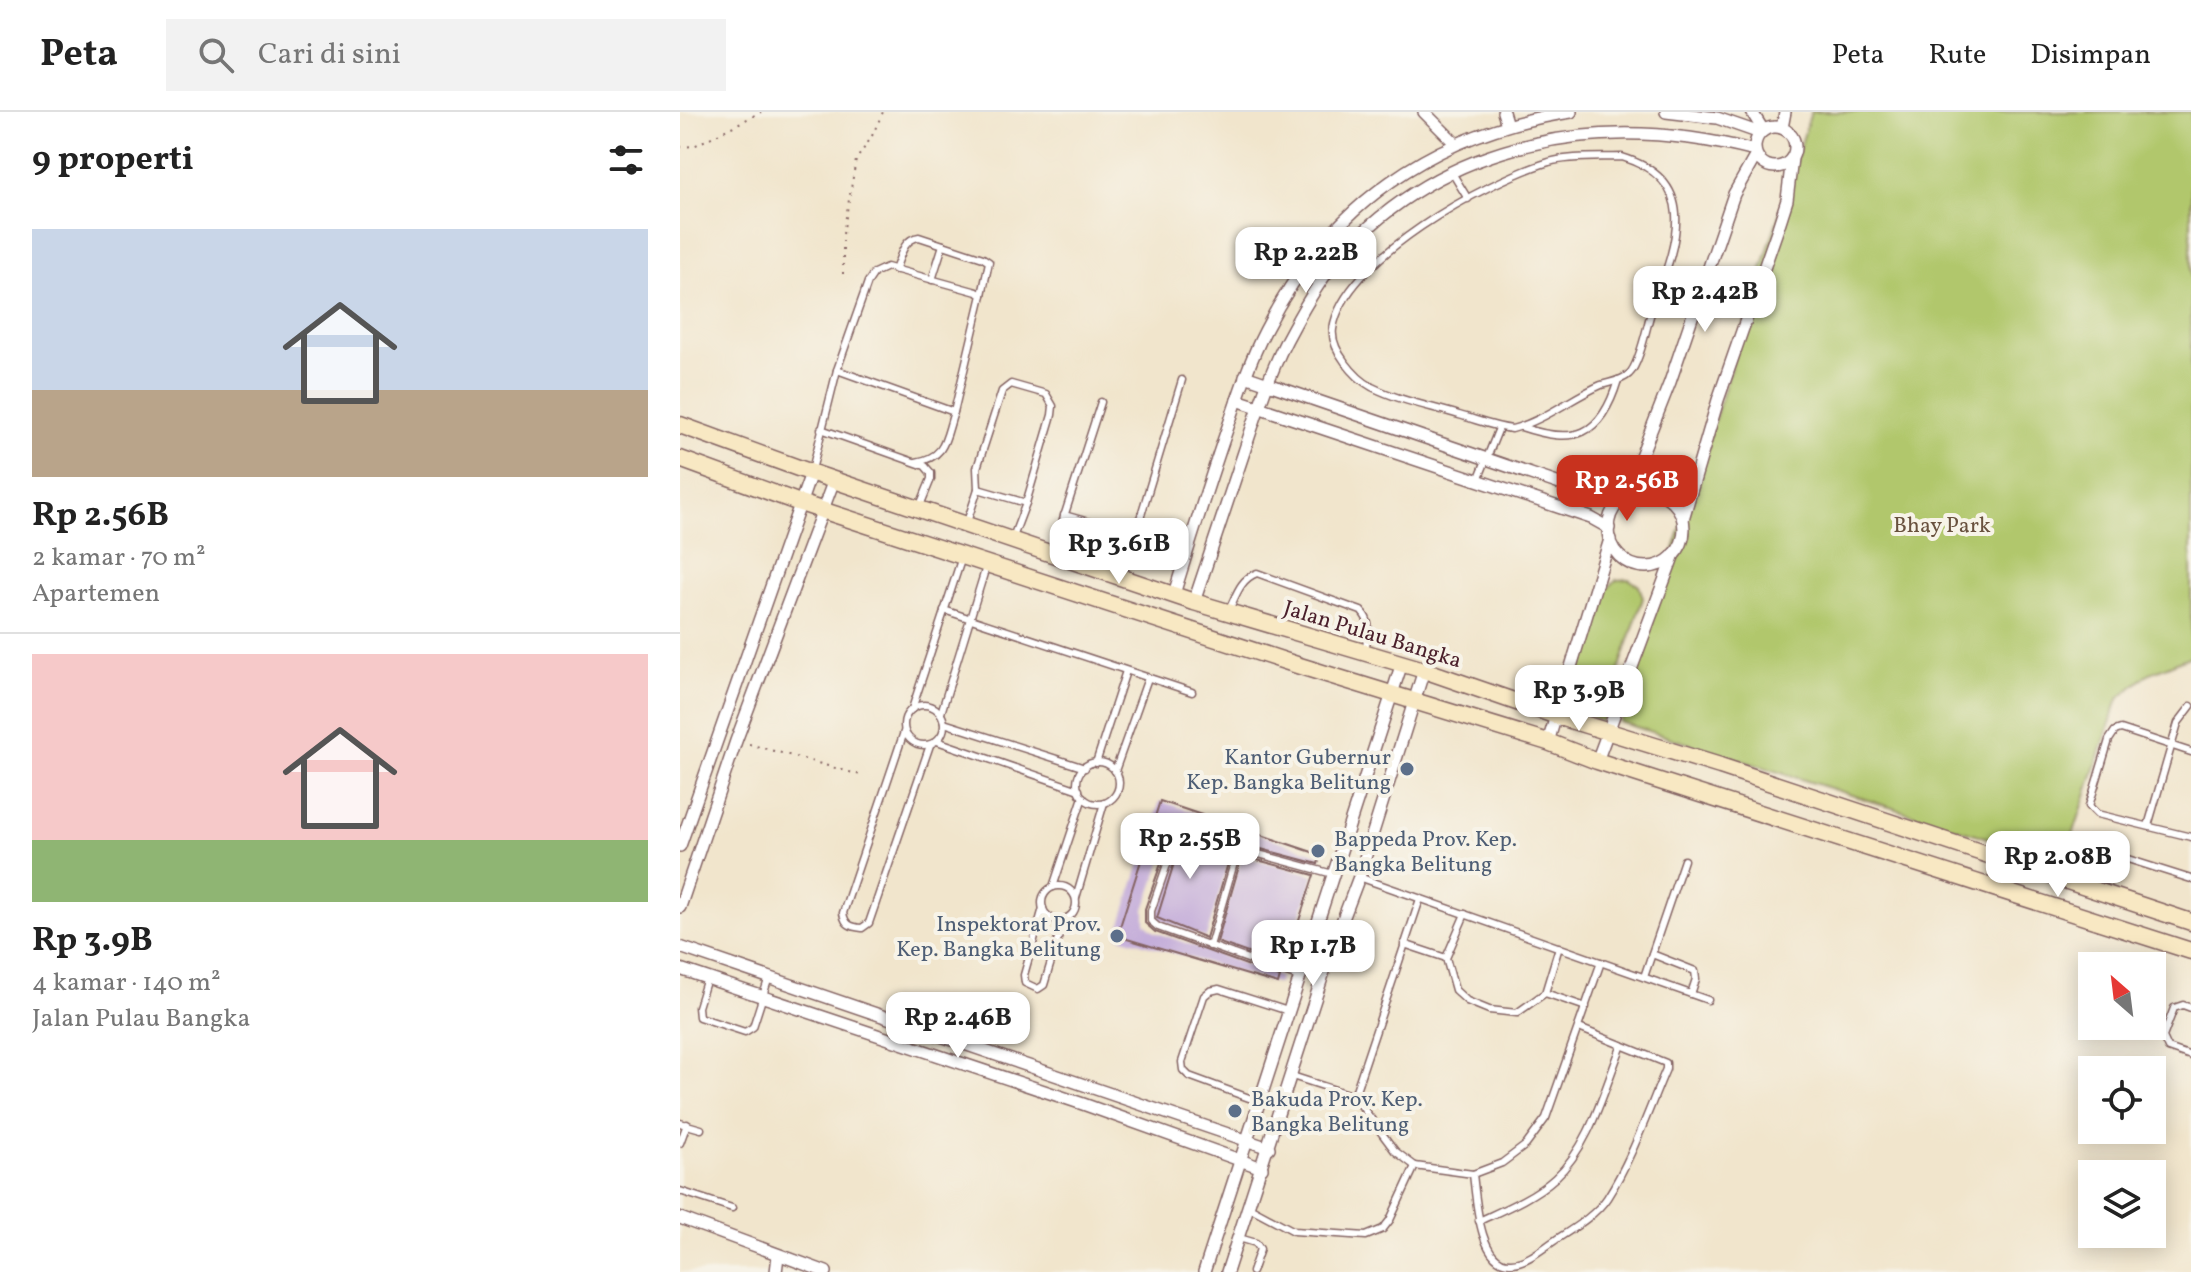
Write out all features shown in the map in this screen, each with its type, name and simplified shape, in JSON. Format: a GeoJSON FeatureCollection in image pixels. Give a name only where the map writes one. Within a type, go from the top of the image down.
{"type":"FeatureCollection","features":[{"type":"Feature","properties":{"kind":"main road","name":"Jalan Pulau Bangka"},"geometry":{"type":"LineString","coordinates":[[680,425],[811,473],[1194,602],[1424,670],[2191,922]]}},
{"type":"Feature","properties":{"kind":"main road"},"geometry":{"type":"LineString","coordinates":[[680,459],[800,503],[987,564],[2191,951]]}},
{"type":"Feature","properties":{"kind":"street"},"geometry":{"type":"LineString","coordinates":[[1424,112],[1455,143]]}},
{"type":"Feature","properties":{"kind":"street"},"geometry":{"type":"LineString","coordinates":[[1503,112],[1507,125]]}},
{"type":"Feature","properties":{"kind":"street"},"geometry":{"type":"LineString","coordinates":[[1174,594],[1245,376],[1282,300],[1331,235],[1358,206],[1391,178],[1455,143],[1507,125],[1571,112]]}},
{"type":"Feature","properties":{"kind":"street"},"geometry":{"type":"LineString","coordinates":[[1666,112],[1717,118],[1761,131]]}},
{"type":"Feature","properties":{"kind":"street"},"geometry":{"type":"LineString","coordinates":[[1752,112],[1761,131]]}},
{"type":"Feature","properties":{"kind":"street"},"geometry":{"type":"LineString","coordinates":[[1782,128],[1785,112]]}},
{"type":"Feature","properties":{"kind":"street"},"geometry":{"type":"LineString","coordinates":[[1597,761],[1684,534],[1683,519],[1718,400],[1787,200],[1795,142],[1782,128],[1770,127],[1761,131],[1755,143],[1756,153],[1764,164],[1775,167],[1792,158]]}},
{"type":"Feature","properties":{"kind":"street"},"geometry":{"type":"LineString","coordinates":[[1194,602],[1266,384],[1292,329],[1338,259],[1397,205],[1451,171],[1500,149],[1546,137],[1629,130],[1680,134],[1756,153]]}},
{"type":"Feature","properties":{"kind":"street"},"geometry":{"type":"LineString","coordinates":[[1548,742],[1609,534],[1611,517],[1621,502],[1670,382],[1734,194],[1756,153]]}},
{"type":"Feature","properties":{"kind":"street"},"geometry":{"type":"LineString","coordinates":[[1245,376],[1621,502],[1637,493],[1659,493],[1671,501],[1683,519]]}},
{"type":"Feature","properties":{"kind":"street"},"geometry":{"type":"LineString","coordinates":[[1237,400],[1591,518],[1609,534],[1621,557],[1641,566],[1663,563],[1675,554]]}},
{"type":"Feature","properties":{"kind":"street"},"geometry":{"type":"LineString","coordinates":[[680,846],[811,473]]}},
{"type":"Feature","properties":{"kind":"street"},"geometry":{"type":"LineString","coordinates":[[680,907],[736,741],[834,480]]}},
{"type":"Feature","properties":{"kind":"street"},"geometry":{"type":"LineString","coordinates":[[1204,1272],[1402,663]]}},
{"type":"Feature","properties":{"kind":"street"},"geometry":{"type":"LineString","coordinates":[[1227,1272],[1329,956],[1359,877],[1424,670]]}},
{"type":"Feature","properties":{"kind":"street"},"geometry":{"type":"LineString","coordinates":[[680,947],[1269,1148]]}},
{"type":"Feature","properties":{"kind":"street"},"geometry":{"type":"LineString","coordinates":[[680,969],[1083,1104],[1262,1168]]}},
{"type":"Feature","properties":{"kind":"street"},"geometry":{"type":"LineString","coordinates":[[680,1218],[826,1272]]}},
{"type":"Feature","properties":{"kind":"street"},"geometry":{"type":"LineString","coordinates":[[776,1272],[778,1256]]}},
{"type":"Feature","properties":{"kind":"lane"},"geometry":{"type":"LineString","coordinates":[[1521,427],[1596,387],[1632,372],[1668,264],[1679,220],[1676,203],[1657,174],[1642,163],[1622,157],[1551,162],[1468,199],[1425,222],[1384,255],[1352,288],[1338,312],[1332,331],[1336,348],[1351,369],[1370,386],[1418,404],[1499,428],[1521,427],[1560,436],[1587,430],[1602,418],[1610,407],[1618,380]]}},
{"type":"Feature","properties":{"kind":"lane"},"geometry":{"type":"LineString","coordinates":[[1451,171],[1468,199]]}},
{"type":"Feature","properties":{"kind":"lane"},"geometry":{"type":"LineString","coordinates":[[895,270],[906,244],[911,238],[919,237],[983,258],[990,266],[941,452],[916,462]]}},
{"type":"Feature","properties":{"kind":"lane"},"geometry":{"type":"LineString","coordinates":[[932,280],[943,245]]}},
{"type":"Feature","properties":{"kind":"lane"},"geometry":{"type":"LineString","coordinates":[[811,473],[837,370],[874,273],[887,267],[982,295]]}},
{"type":"Feature","properties":{"kind":"lane"},"geometry":{"type":"LineString","coordinates":[[837,370],[954,412]]}},
{"type":"Feature","properties":{"kind":"lane"},"geometry":{"type":"LineString","coordinates":[[1122,578],[1182,380]]}},
{"type":"Feature","properties":{"kind":"lane"},"geometry":{"type":"LineString","coordinates":[[966,525],[978,489],[977,468],[1002,391],[1011,384],[1046,394],[1053,406],[1052,415],[1012,540]]}},
{"type":"Feature","properties":{"kind":"lane"},"geometry":{"type":"LineString","coordinates":[[1052,554],[1101,402]]}},
{"type":"Feature","properties":{"kind":"lane"},"geometry":{"type":"LineString","coordinates":[[1478,481],[1499,428]]}},
{"type":"Feature","properties":{"kind":"lane"},"geometry":{"type":"LineString","coordinates":[[821,429],[925,466],[931,473],[919,509]]}},
{"type":"Feature","properties":{"kind":"lane"},"geometry":{"type":"LineString","coordinates":[[978,489],[1026,503]]}},
{"type":"Feature","properties":{"kind":"lane"},"geometry":{"type":"LineString","coordinates":[[1064,515],[1135,535]]}},
{"type":"Feature","properties":{"kind":"lane"},"geometry":{"type":"LineString","coordinates":[[962,555],[843,913],[844,921],[850,927],[862,928],[869,923],[933,743],[942,735],[944,723],[941,713],[987,564]]}},
{"type":"Feature","properties":{"kind":"lane"},"geometry":{"type":"LineString","coordinates":[[1228,612],[1242,582],[1257,573],[1361,611],[1369,626],[1364,652]]}},
{"type":"Feature","properties":{"kind":"lane"},"geometry":{"type":"LineString","coordinates":[[944,610],[1192,692]]}},
{"type":"Feature","properties":{"kind":"lane"},"geometry":{"type":"LineString","coordinates":[[1096,763],[1126,671]]}},
{"type":"Feature","properties":{"kind":"lane"},"geometry":{"type":"LineString","coordinates":[[1115,771],[1148,678]]}},
{"type":"Feature","properties":{"kind":"lane"},"geometry":{"type":"LineString","coordinates":[[912,709],[927,705],[941,713]]}},
{"type":"Feature","properties":{"kind":"lane"},"geometry":{"type":"LineString","coordinates":[[2148,826],[2178,723],[2191,706]]}},
{"type":"Feature","properties":{"kind":"lane"},"geometry":{"type":"LineString","coordinates":[[944,723],[1085,768]]}},
{"type":"Feature","properties":{"kind":"lane"},"geometry":{"type":"LineString","coordinates":[[2191,752],[2121,729],[2115,731],[2109,740],[2089,806],[2092,812],[2191,837]]}},
{"type":"Feature","properties":{"kind":"lane"},"geometry":{"type":"LineString","coordinates":[[904,732],[915,744],[933,743],[1081,794],[1096,804],[1104,803],[1117,794],[1115,771],[1096,763],[1085,768],[1080,775],[1081,794],[1053,887],[1044,895],[1024,975],[1025,983],[1031,988],[1038,989],[1044,985],[1064,919],[1074,911],[1104,803]]}},
{"type":"Feature","properties":{"kind":"lane"},"geometry":{"type":"LineString","coordinates":[[1298,977],[1158,927],[1151,921],[1151,911],[1174,844],[1188,835],[1333,874]]}},
{"type":"Feature","properties":{"kind":"lane"},"geometry":{"type":"LineString","coordinates":[[1210,946],[1238,849]]}},
{"type":"Feature","properties":{"kind":"lane"},"geometry":{"type":"LineString","coordinates":[[2096,849],[2191,879]]}},
{"type":"Feature","properties":{"kind":"lane"},"geometry":{"type":"LineString","coordinates":[[1644,977],[1684,860]]}},
{"type":"Feature","properties":{"kind":"lane"},"geometry":{"type":"LineString","coordinates":[[1359,877],[1708,1000]]}},
{"type":"Feature","properties":{"kind":"lane"},"geometry":{"type":"LineString","coordinates":[[1053,887],[1068,888],[1076,898]]}},
{"type":"Feature","properties":{"kind":"lane"},"geometry":{"type":"LineString","coordinates":[[1354,1096],[1420,899]]}},
{"type":"Feature","properties":{"kind":"lane"},"geometry":{"type":"LineString","coordinates":[[1043,908],[1051,918],[1064,919]]}},
{"type":"Feature","properties":{"kind":"lane"},"geometry":{"type":"LineString","coordinates":[[1465,914],[1446,958],[1455,990],[1467,1001],[1489,1010],[1517,1013],[1545,993],[1559,947]]}},
{"type":"Feature","properties":{"kind":"lane"},"geometry":{"type":"LineString","coordinates":[[1404,944],[1446,958]]}},
{"type":"Feature","properties":{"kind":"lane"},"geometry":{"type":"LineString","coordinates":[[1652,954],[1695,971],[1691,994]]}},
{"type":"Feature","properties":{"kind":"lane"},"geometry":{"type":"LineString","coordinates":[[1292,1076],[1354,1096],[1395,1151],[1415,1166],[1473,1174],[1502,1163],[1526,1145],[1546,1118],[1601,962]]}},
{"type":"Feature","properties":{"kind":"lane"},"geometry":{"type":"LineString","coordinates":[[707,978],[698,1007],[699,1017],[745,1032],[753,1027],[769,977]]}},
{"type":"Feature","properties":{"kind":"lane"},"geometry":{"type":"LineString","coordinates":[[1260,1102],[1189,1076],[1183,1070],[1182,1062],[1204,996],[1210,991],[1219,989],[1288,1011]]}},
{"type":"Feature","properties":{"kind":"lane"},"geometry":{"type":"LineString","coordinates":[[1545,993],[1586,1007]]}},
{"type":"Feature","properties":{"kind":"lane"},"geometry":{"type":"LineString","coordinates":[[2191,1008],[2183,1005],[2174,1008],[2163,1037],[2168,1048],[2191,1056]]}},
{"type":"Feature","properties":{"kind":"lane"},"geometry":{"type":"LineString","coordinates":[[1473,1174],[1479,1221],[1487,1247],[1504,1263],[1515,1264],[1576,1226],[1605,1201],[1666,1069],[1666,1063],[1579,1028]]}},
{"type":"Feature","properties":{"kind":"lane"},"geometry":{"type":"LineString","coordinates":[[1479,1221],[1533,1194],[1555,1178],[1576,1155],[1622,1045]]}},
{"type":"Feature","properties":{"kind":"lane"},"geometry":{"type":"LineString","coordinates":[[680,1143],[684,1124],[701,1129]]}},
{"type":"Feature","properties":{"kind":"lane"},"geometry":{"type":"LineString","coordinates":[[1249,1207],[1294,1231],[1366,1236],[1383,1229],[1390,1220],[1415,1166]]}},
{"type":"Feature","properties":{"kind":"lane"},"geometry":{"type":"LineString","coordinates":[[680,1191],[732,1208]]}},
{"type":"Feature","properties":{"kind":"lane"},"geometry":{"type":"LineString","coordinates":[[1239,1238],[1256,1243],[1260,1249],[1252,1272]]}},
{"type":"Feature","properties":{"kind":"path"},"geometry":{"type":"LineString","coordinates":[[680,147],[694,146],[761,112]]}},
{"type":"Feature","properties":{"kind":"path"},"geometry":{"type":"LineString","coordinates":[[843,274],[843,234],[856,160],[883,112]]}},
{"type":"Feature","properties":{"kind":"path"},"geometry":{"type":"LineString","coordinates":[[736,741],[864,776]]}},
{"type":"Feature","properties":{"kind":"green space","name":"Bhay Park"},"geometry":{"type":"Polygon","coordinates":[[[1811,112],[2191,112],[2191,656],[2148,674],[2118,699],[2064,862],[1620,722],[1811,112]]]}},
{"type":"Feature","properties":{"kind":"green space"},"geometry":{"type":"Polygon","coordinates":[[[1629,579],[1639,586],[1643,598],[1602,721],[1568,709],[1607,589],[1616,580],[1629,579]]]}},
{"type":"Feature","properties":{"kind":"building"},"geometry":{"type":"Polygon","coordinates":[[[1160,801],[1321,855],[1318,864],[1186,829],[1176,833],[1169,841],[1145,909],[1145,923],[1155,932],[1280,977],[1278,984],[1117,936],[1160,801]]]}},
{"type":"Feature","properties":{"kind":"building"},"geometry":{"type":"Polygon","coordinates":[[[1188,841],[1231,853],[1206,938],[1157,918],[1179,847],[1188,841]]]}},
{"type":"Feature","properties":{"kind":"building"},"geometry":{"type":"Polygon","coordinates":[[[1242,856],[1314,875],[1284,966],[1217,942],[1242,856]]]}},
{"type":"Feature","properties":{"kind":"place","name":"Kantor Gubernur Kep. Bangka Belitung"},"geometry":{"type":"Point","coordinates":[1407,769]}},
{"type":"Feature","properties":{"kind":"place","name":"Bappeda Prov. Kep. Bangka Belitung"},"geometry":{"type":"Point","coordinates":[1318,851]}},
{"type":"Feature","properties":{"kind":"place","name":"Inspektorat Prov. Kep. Bangka Belitung"},"geometry":{"type":"Point","coordinates":[1117,936]}},
{"type":"Feature","properties":{"kind":"place","name":"Bakuda Prov. Kep. Bangka Belitung"},"geometry":{"type":"Point","coordinates":[1235,1111]}}]}
